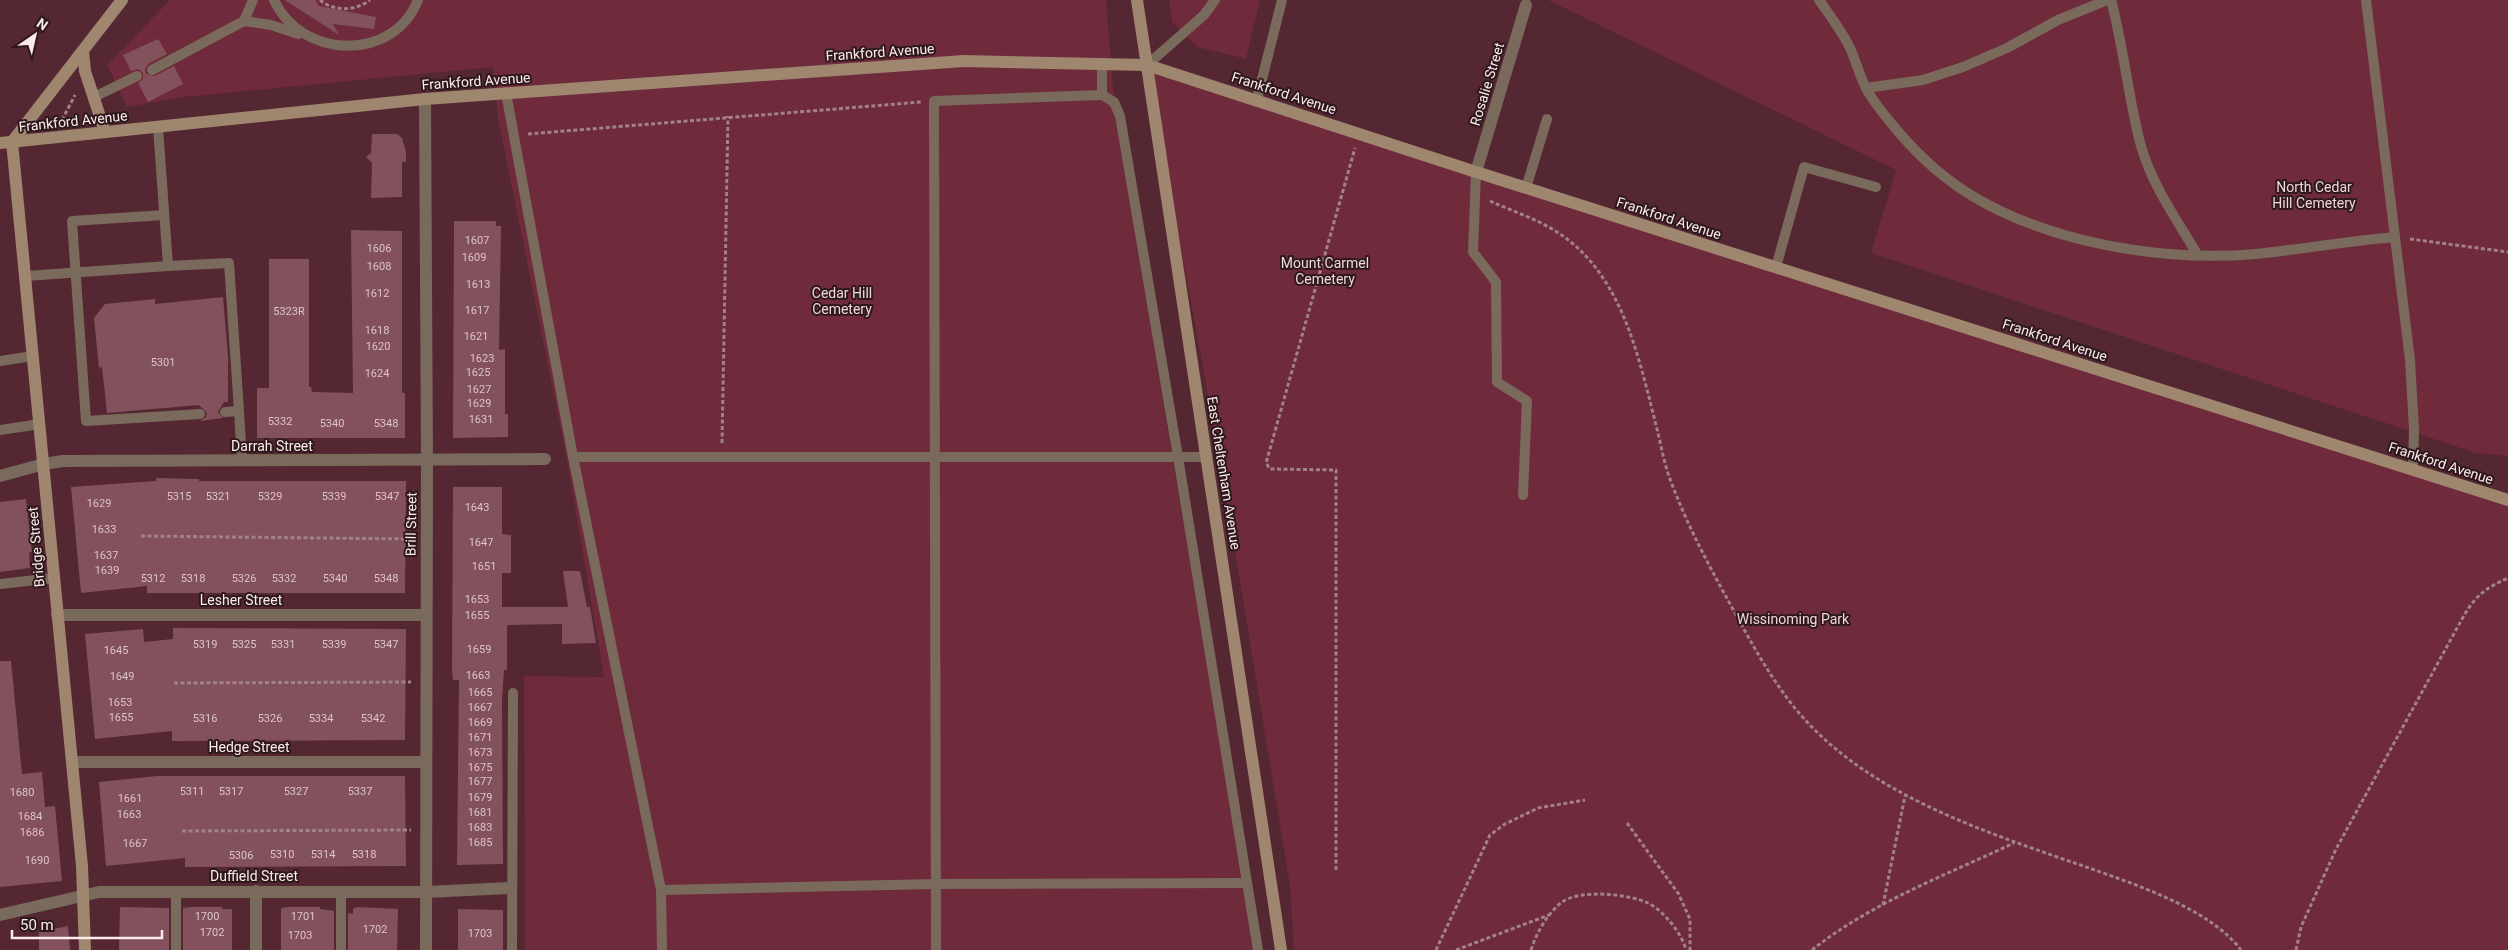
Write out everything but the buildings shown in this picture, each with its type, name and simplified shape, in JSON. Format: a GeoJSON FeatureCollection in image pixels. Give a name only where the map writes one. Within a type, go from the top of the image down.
{"type":"FeatureCollection","features":[{"type":"Feature","properties":{"kind":"main road"},"geometry":{"type":"LineString","coordinates":[[6,143],[83,51],[122,0]]}},
{"type":"Feature","properties":{"kind":"main road","name":"East Cheltenham Avenue"},"geometry":{"type":"LineString","coordinates":[[1137,0],[1281,950]]}},
{"type":"Feature","properties":{"kind":"main road"},"geometry":{"type":"LineString","coordinates":[[83,51],[85,71],[105,132]]}},
{"type":"Feature","properties":{"kind":"main road","name":"Frankford Avenue"},"geometry":{"type":"LineString","coordinates":[[6,143],[425,99],[964,61],[1147,65],[1526,188],[2508,500]]}},
{"type":"Feature","properties":{"kind":"main road","name":"Bridge Street"},"geometry":{"type":"LineString","coordinates":[[6,143],[26,276],[84,894],[86,950]]}},
{"type":"Feature","properties":{"kind":"street","name":"Rosalie Street"},"geometry":{"type":"LineString","coordinates":[[1476,172],[1526,5]]}},
{"type":"Feature","properties":{"kind":"street","name":"Brill Street"},"geometry":{"type":"LineString","coordinates":[[425,99],[427,461],[425,615],[426,950]]}},
{"type":"Feature","properties":{"kind":"street","name":"Darrah Street"},"geometry":{"type":"LineString","coordinates":[[0,476],[44,464],[63,462],[545,459]]}},
{"type":"Feature","properties":{"kind":"street","name":"Lesher Street"},"geometry":{"type":"LineString","coordinates":[[57,615],[425,615]]}},
{"type":"Feature","properties":{"kind":"street","name":"Hedge Street"},"geometry":{"type":"LineString","coordinates":[[72,762],[426,762]]}},
{"type":"Feature","properties":{"kind":"street","name":"Duffield Street"},"geometry":{"type":"LineString","coordinates":[[0,915],[99,892],[426,892],[511,888]]}},
{"type":"Feature","properties":{"kind":"street"},"geometry":{"type":"LineString","coordinates":[[256,891],[256,950]]}},
{"type":"Feature","properties":{"kind":"lane"},"geometry":{"type":"LineString","coordinates":[[244,21],[253,0]]}},
{"type":"Feature","properties":{"kind":"lane"},"geometry":{"type":"LineString","coordinates":[[274,0],[289,23],[309,38]]}},
{"type":"Feature","properties":{"kind":"lane"},"geometry":{"type":"LineString","coordinates":[[152,70],[244,21],[271,25],[333,46],[358,46],[382,38],[402,23],[418,0]]}},
{"type":"Feature","properties":{"kind":"lane"},"geometry":{"type":"LineString","coordinates":[[1147,65],[1204,15],[1214,0]]}},
{"type":"Feature","properties":{"kind":"lane"},"geometry":{"type":"LineString","coordinates":[[1257,100],[1282,0]]}},
{"type":"Feature","properties":{"kind":"lane"},"geometry":{"type":"LineString","coordinates":[[1819,0],[1848,44],[1866,88],[1892,123],[1925,160],[1966,192],[2009,214],[2052,230],[2102,245],[2197,254],[2256,254],[2337,242],[2395,237]]}},
{"type":"Feature","properties":{"kind":"lane"},"geometry":{"type":"LineString","coordinates":[[1866,88],[1923,80],[1963,66],[2007,48],[2058,20],[2107,0]]}},
{"type":"Feature","properties":{"kind":"lane"},"geometry":{"type":"LineString","coordinates":[[2111,0],[2121,39],[2129,92],[2142,147],[2162,195],[2197,254]]}},
{"type":"Feature","properties":{"kind":"lane"},"geometry":{"type":"LineString","coordinates":[[2366,0],[2410,360],[2414,429],[2413,469]]}},
{"type":"Feature","properties":{"kind":"lane"},"geometry":{"type":"LineString","coordinates":[[1102,64],[1102,95]]}},
{"type":"Feature","properties":{"kind":"lane"},"geometry":{"type":"LineString","coordinates":[[94,97],[137,76]]}},
{"type":"Feature","properties":{"kind":"lane"},"geometry":{"type":"LineString","coordinates":[[506,93],[573,457],[661,890],[662,950]]}},
{"type":"Feature","properties":{"kind":"lane"},"geometry":{"type":"LineString","coordinates":[[936,950],[934,102],[1102,95],[1114,102],[1120,116],[1178,457],[1258,950]]}},
{"type":"Feature","properties":{"kind":"lane"},"geometry":{"type":"LineString","coordinates":[[1526,188],[1547,119]]}},
{"type":"Feature","properties":{"kind":"lane"},"geometry":{"type":"LineString","coordinates":[[158,127],[168,266]]}},
{"type":"Feature","properties":{"kind":"lane"},"geometry":{"type":"LineString","coordinates":[[1776,267],[1804,167],[1876,188]]}},
{"type":"Feature","properties":{"kind":"lane"},"geometry":{"type":"LineString","coordinates":[[1476,172],[1473,252],[1496,282],[1497,382],[1527,401],[1523,495]]}},
{"type":"Feature","properties":{"kind":"lane"},"geometry":{"type":"LineString","coordinates":[[164,215],[72,221],[86,421],[200,414]]}},
{"type":"Feature","properties":{"kind":"lane"},"geometry":{"type":"LineString","coordinates":[[26,276],[228,262],[242,461]]}},
{"type":"Feature","properties":{"kind":"lane"},"geometry":{"type":"LineString","coordinates":[[0,361],[33,356]]}},
{"type":"Feature","properties":{"kind":"lane"},"geometry":{"type":"LineString","coordinates":[[225,412],[239,411]]}},
{"type":"Feature","properties":{"kind":"lane"},"geometry":{"type":"LineString","coordinates":[[0,430],[40,424]]}},
{"type":"Feature","properties":{"kind":"lane"},"geometry":{"type":"LineString","coordinates":[[573,457],[1207,457]]}},
{"type":"Feature","properties":{"kind":"lane"},"geometry":{"type":"LineString","coordinates":[[0,584],[54,578]]}},
{"type":"Feature","properties":{"kind":"lane"},"geometry":{"type":"LineString","coordinates":[[512,950],[513,693]]}},
{"type":"Feature","properties":{"kind":"lane"},"geometry":{"type":"LineString","coordinates":[[661,890],[935,884],[1247,883]]}},
{"type":"Feature","properties":{"kind":"lane"},"geometry":{"type":"LineString","coordinates":[[176,891],[176,950]]}},
{"type":"Feature","properties":{"kind":"lane"},"geometry":{"type":"LineString","coordinates":[[340,950],[341,891]]}},
{"type":"Feature","properties":{"kind":"path"},"geometry":{"type":"LineString","coordinates":[[320,0],[337,8],[351,8],[370,0]]}},
{"type":"Feature","properties":{"kind":"path"},"geometry":{"type":"LineString","coordinates":[[61,121],[79,88]]}},
{"type":"Feature","properties":{"kind":"path"},"geometry":{"type":"LineString","coordinates":[[530,134],[728,116],[934,102]]}},
{"type":"Feature","properties":{"kind":"path"},"geometry":{"type":"LineString","coordinates":[[722,457],[728,116]]}},
{"type":"Feature","properties":{"kind":"path"},"geometry":{"type":"LineString","coordinates":[[1336,870],[1336,470],[1270,469],[1266,464],[1359,134]]}},
{"type":"Feature","properties":{"kind":"path"},"geometry":{"type":"LineString","coordinates":[[1475,198],[1488,200],[1557,232],[1589,259],[1613,295],[1637,351],[1672,485],[1703,556],[1763,664],[1796,709],[1829,741],[1864,770],[1905,796],[2015,842],[2153,891],[2231,937],[2242,950]]}},
{"type":"Feature","properties":{"kind":"path"},"geometry":{"type":"LineString","coordinates":[[2395,237],[2508,252]]}},
{"type":"Feature","properties":{"kind":"path"},"geometry":{"type":"LineString","coordinates":[[141,536],[426,539]]}},
{"type":"Feature","properties":{"kind":"path"},"geometry":{"type":"LineString","coordinates":[[2296,950],[2301,927],[2336,848],[2471,604],[2484,590],[2508,578]]}},
{"type":"Feature","properties":{"kind":"path"},"geometry":{"type":"LineString","coordinates":[[174,683],[425,682]]}},
{"type":"Feature","properties":{"kind":"path"},"geometry":{"type":"LineString","coordinates":[[1883,905],[1905,796]]}},
{"type":"Feature","properties":{"kind":"path"},"geometry":{"type":"LineString","coordinates":[[1436,950],[1490,835],[1505,824],[1538,808],[1585,800]]}},
{"type":"Feature","properties":{"kind":"path"},"geometry":{"type":"LineString","coordinates":[[1627,824],[1678,893],[1690,919],[1690,950]]}},
{"type":"Feature","properties":{"kind":"path"},"geometry":{"type":"LineString","coordinates":[[182,831],[426,830]]}},
{"type":"Feature","properties":{"kind":"path"},"geometry":{"type":"LineString","coordinates":[[1812,950],[1828,937],[1883,905],[2015,842]]}},
{"type":"Feature","properties":{"kind":"path"},"geometry":{"type":"LineString","coordinates":[[1531,950],[1537,932],[1563,901],[1589,894],[1616,894],[1650,904],[1683,937],[1686,950]]}},
{"type":"Feature","properties":{"kind":"path"},"geometry":{"type":"LineString","coordinates":[[1456,950],[1551,914]]}},
{"type":"Feature","properties":{"kind":"green space","name":"Cedar Hill Cemetery"},"geometry":{"type":"Polygon","coordinates":[[[170,0],[1106,0],[1115,114],[1255,950],[525,950],[524,676],[604,677],[566,454],[498,118],[493,67],[183,97],[127,107],[107,65],[170,0]]]}},
{"type":"Feature","properties":{"kind":"green space"},"geometry":{"type":"Polygon","coordinates":[[[1169,0],[1260,0],[1246,59],[1197,47],[1172,22],[1169,0]]]}},
{"type":"Feature","properties":{"kind":"green space","name":"North Cedar Hill Cemetery"},"geometry":{"type":"Polygon","coordinates":[[[1548,0],[2508,0],[2508,456],[2476,453],[1871,253],[1896,170],[1548,0]]]}},
{"type":"Feature","properties":{"kind":"green space","name":"Wissinoming Park"},"geometry":{"type":"Polygon","coordinates":[[[1147,65],[2508,500],[2508,950],[1294,950],[1290,886],[1219,454],[1147,65]]]}},
{"type":"Feature","properties":{"kind":"park label","name":"Mount Carmel Cemetery"},"geometry":{"type":"Point","coordinates":[1325,272]}}]}
